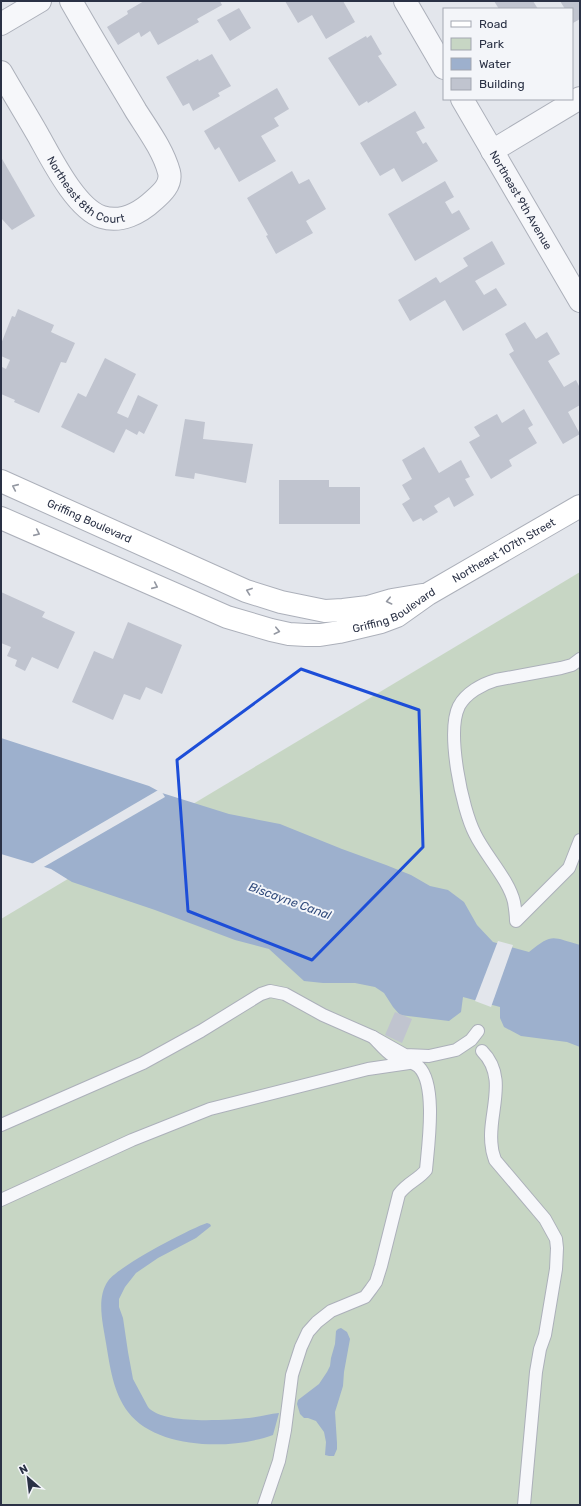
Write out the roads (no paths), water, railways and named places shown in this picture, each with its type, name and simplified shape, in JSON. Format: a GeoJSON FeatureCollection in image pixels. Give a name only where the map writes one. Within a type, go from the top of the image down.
{"type":"FeatureCollection","features":[{"type":"Feature","properties":{"kind":"street"},"geometry":{"type":"LineString","coordinates":[[1,24],[40,1]]}},
{"type":"Feature","properties":{"kind":"street","name":"Northeast 8th Court"},"geometry":{"type":"LineString","coordinates":[[1,72],[63,178],[80,201],[92,212],[101,217],[112,220],[125,218],[140,211],[162,193],[168,184],[169,174],[158,147],[71,1]]}},
{"type":"Feature","properties":{"kind":"street"},"geometry":{"type":"LineString","coordinates":[[405,1],[443,66]]}},
{"type":"Feature","properties":{"kind":"street"},"geometry":{"type":"LineString","coordinates":[[492,151],[580,98]]}},
{"type":"Feature","properties":{"kind":"street","name":"Northeast 9th Avenue"},"geometry":{"type":"LineString","coordinates":[[463,100],[580,301]]}},
{"type":"Feature","properties":{"kind":"street","name":"Griffing Boulevard"},"geometry":{"type":"LineString","coordinates":[[1,481],[246,591],[281,602],[324,611],[343,610],[428,594]]}},
{"type":"Feature","properties":{"kind":"street","name":"Northeast 107th Street"},"geometry":{"type":"LineString","coordinates":[[428,594],[580,506]]}},
{"type":"Feature","properties":{"kind":"street","name":"Griffing Boulevard"},"geometry":{"type":"LineString","coordinates":[[1,518],[211,611],[248,624],[289,634],[320,635],[367,626],[397,616],[428,594]]}},
{"type":"Feature","properties":{"kind":"lane"},"geometry":{"type":"LineString","coordinates":[[580,659],[572,665],[561,668],[489,682],[468,695],[459,707],[456,716],[454,748],[461,788],[471,826],[483,850],[511,892],[516,920],[569,868],[580,840]]}},
{"type":"Feature","properties":{"kind":"lane"},"geometry":{"type":"LineString","coordinates":[[1,1125],[143,1063],[201,1031],[263,993],[270,991],[285,994],[323,1015],[373,1037],[404,1055],[429,1056],[456,1050],[482,1051]]}},
{"type":"Feature","properties":{"kind":"lane"},"geometry":{"type":"LineString","coordinates":[[456,1050],[475,1036],[482,1051],[490,1061],[496,1084],[496,1105],[491,1140],[495,1160],[545,1219],[556,1240],[556,1269],[545,1335],[540,1349],[536,1372],[524,1505]]}},
{"type":"Feature","properties":{"kind":"lane"},"geometry":{"type":"LineString","coordinates":[[264,1505],[282,1450],[292,1375],[301,1347],[308,1332],[317,1322],[331,1311],[365,1297],[371,1290],[376,1282],[381,1266],[398,1194],[406,1185],[421,1176],[426,1170],[430,1096],[424,1076],[418,1067],[411,1062],[392,1055],[373,1037]]}},
{"type":"Feature","properties":{"kind":"lane"},"geometry":{"type":"LineString","coordinates":[[1,1200],[132,1140],[210,1109],[368,1069],[411,1062]]}},
{"type":"Feature","properties":{"kind":"water","name":"Biscayne Canal"},"geometry":{"type":"Polygon","coordinates":[[[1,738],[149,786],[162,793],[229,814],[280,824],[411,875],[430,886],[448,890],[464,902],[477,925],[493,942],[529,952],[548,939],[553,938],[580,945],[580,1047],[567,1042],[521,1036],[504,1027],[500,1018],[500,1007],[463,997],[461,1012],[449,1021],[400,1015],[384,993],[375,987],[355,983],[323,983],[304,981],[269,949],[235,940],[155,910],[72,882],[51,869],[1,854],[1,738]]]}},
{"type":"Feature","properties":{"kind":"water"},"geometry":{"type":"Polygon","coordinates":[[[207,1223],[211,1226],[196,1238],[158,1258],[136,1273],[125,1287],[119,1299],[119,1307],[123,1318],[133,1379],[148,1407],[155,1413],[167,1417],[196,1420],[226,1420],[279,1413],[273,1435],[256,1440],[217,1444],[196,1443],[176,1440],[157,1434],[141,1425],[128,1412],[119,1396],[111,1370],[101,1311],[102,1295],[108,1281],[114,1275],[139,1258],[170,1240],[207,1223]]]}},
{"type":"Feature","properties":{"kind":"water"},"geometry":{"type":"Polygon","coordinates":[[[341,1328],[347,1332],[350,1339],[343,1386],[335,1412],[337,1449],[334,1456],[329,1456],[325,1455],[326,1442],[324,1432],[316,1421],[304,1418],[300,1414],[297,1404],[298,1400],[319,1384],[327,1372],[330,1366],[335,1344],[336,1331],[341,1328]]]}}]}
